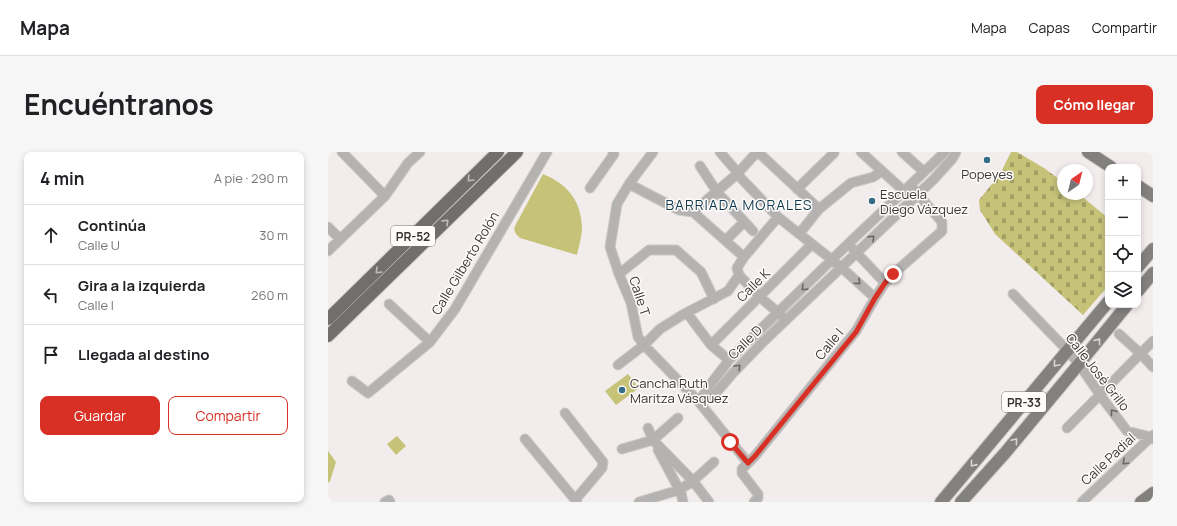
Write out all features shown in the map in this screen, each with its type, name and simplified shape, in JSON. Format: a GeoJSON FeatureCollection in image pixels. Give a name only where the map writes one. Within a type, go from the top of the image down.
{"type":"FeatureCollection","features":[{"type":"Feature","properties":{"kind":"highway","name":"PR-52"},"geometry":{"type":"LineString","coordinates":[[328,319],[498,152]]}},
{"type":"Feature","properties":{"kind":"highway","name":"PR-52"},"geometry":{"type":"LineString","coordinates":[[328,336],[517,152]]}},
{"type":"Feature","properties":{"kind":"highway"},"geometry":{"type":"LineString","coordinates":[[494,176],[524,152]]}},
{"type":"Feature","properties":{"kind":"main road"},"geometry":{"type":"LineString","coordinates":[[1088,152],[1106,164]]}},
{"type":"Feature","properties":{"kind":"main road"},"geometry":{"type":"LineString","coordinates":[[1141,188],[1153,196]]}},
{"type":"Feature","properties":{"kind":"main road"},"geometry":{"type":"LineString","coordinates":[[1141,263],[1153,249]]}},
{"type":"Feature","properties":{"kind":"main road"},"geometry":{"type":"LineString","coordinates":[[1141,287],[1153,273]]}},
{"type":"Feature","properties":{"kind":"main road","name":"PR-33"},"geometry":{"type":"LineString","coordinates":[[941,502],[1105,306]]}},
{"type":"Feature","properties":{"kind":"main road","name":"PR-33"},"geometry":{"type":"LineString","coordinates":[[961,502],[1005,453],[1124,308]]}},
{"type":"Feature","properties":{"kind":"main road"},"geometry":{"type":"LineString","coordinates":[[1141,502],[1153,493]]}},
{"type":"Feature","properties":{"kind":"street"},"geometry":{"type":"LineString","coordinates":[[342,152],[384,196]]}},
{"type":"Feature","properties":{"kind":"street"},"geometry":{"type":"LineString","coordinates":[[328,251],[384,196],[408,163],[420,152]]}},
{"type":"Feature","properties":{"kind":"street","name":"Calle Gilberto Rolón"},"geometry":{"type":"LineString","coordinates":[[352,381],[368,393],[430,342],[455,309],[547,152]]}},
{"type":"Feature","properties":{"kind":"street"},"geometry":{"type":"LineString","coordinates":[[590,188],[614,154],[613,152]]}},
{"type":"Feature","properties":{"kind":"street","name":"Calle T"},"geometry":{"type":"LineString","coordinates":[[644,345],[638,337],[631,303],[610,247],[617,204],[629,184],[653,152]]}},
{"type":"Feature","properties":{"kind":"street"},"geometry":{"type":"LineString","coordinates":[[720,152],[738,174],[778,217],[841,267],[875,298]]}},
{"type":"Feature","properties":{"kind":"street"},"geometry":{"type":"LineString","coordinates":[[693,212],[738,174],[757,152],[819,209]]}},
{"type":"Feature","properties":{"kind":"street","name":"Calle I"},"geometry":{"type":"LineString","coordinates":[[748,463],[856,332],[885,283],[893,274],[942,231],[942,222],[917,194],[882,171],[861,152]]}},
{"type":"Feature","properties":{"kind":"street"},"geometry":{"type":"LineString","coordinates":[[902,152],[924,172]]}},
{"type":"Feature","properties":{"kind":"street","name":"Calle D"},"geometry":{"type":"LineString","coordinates":[[700,402],[707,388],[729,360],[945,152]]}},
{"type":"Feature","properties":{"kind":"street","name":"Calle D"},"geometry":{"type":"LineString","coordinates":[[700,402],[715,394],[749,356],[942,170],[956,152]]}},
{"type":"Feature","properties":{"kind":"street"},"geometry":{"type":"LineString","coordinates":[[797,189],[834,153]]}},
{"type":"Feature","properties":{"kind":"street"},"geometry":{"type":"LineString","coordinates":[[700,166],[717,192],[752,231]]}},
{"type":"Feature","properties":{"kind":"street"},"geometry":{"type":"LineString","coordinates":[[799,234],[819,209],[851,183],[873,177],[882,171]]}},
{"type":"Feature","properties":{"kind":"street"},"geometry":{"type":"LineString","coordinates":[[629,184],[679,210],[693,212],[744,257]]}},
{"type":"Feature","properties":{"kind":"street"},"geometry":{"type":"LineString","coordinates":[[778,217],[744,257],[737,268],[740,275],[760,297],[786,320]]}},
{"type":"Feature","properties":{"kind":"street"},"geometry":{"type":"LineString","coordinates":[[726,240],[744,222]]}},
{"type":"Feature","properties":{"kind":"street"},"geometry":{"type":"LineString","coordinates":[[328,226],[340,239]]}},
{"type":"Feature","properties":{"kind":"street","name":"Calle K"},"geometry":{"type":"LineString","coordinates":[[711,345],[812,244]]}},
{"type":"Feature","properties":{"kind":"street"},"geometry":{"type":"LineString","coordinates":[[848,244],[885,283]]}},
{"type":"Feature","properties":{"kind":"street"},"geometry":{"type":"LineString","coordinates":[[619,274],[649,250],[676,250],[701,272],[714,299]]}},
{"type":"Feature","properties":{"kind":"street"},"geometry":{"type":"LineString","coordinates":[[618,365],[644,345],[660,329],[686,313],[728,291],[740,275]]}},
{"type":"Feature","properties":{"kind":"street","name":"Calle José Grillo"},"geometry":{"type":"LineString","coordinates":[[1013,294],[1079,364],[1127,431],[1152,437]]}},
{"type":"Feature","properties":{"kind":"street"},"geometry":{"type":"LineString","coordinates":[[389,304],[430,342]]}},
{"type":"Feature","properties":{"kind":"street"},"geometry":{"type":"LineString","coordinates":[[686,313],[711,345],[729,360]]}},
{"type":"Feature","properties":{"kind":"street"},"geometry":{"type":"LineString","coordinates":[[1119,334],[1153,367]]}},
{"type":"Feature","properties":{"kind":"street"},"geometry":{"type":"LineString","coordinates":[[1067,428],[1153,341]]}},
{"type":"Feature","properties":{"kind":"street"},"geometry":{"type":"LineString","coordinates":[[644,345],[700,402],[748,463],[742,469],[742,473],[758,494],[758,498],[754,502]]}},
{"type":"Feature","properties":{"kind":"street"},"geometry":{"type":"LineString","coordinates":[[525,440],[576,501],[602,468],[603,462],[565,413]]}},
{"type":"Feature","properties":{"kind":"street"},"geometry":{"type":"LineString","coordinates":[[622,449],[653,440],[678,418]]}},
{"type":"Feature","properties":{"kind":"street"},"geometry":{"type":"LineString","coordinates":[[648,428],[684,502]]}},
{"type":"Feature","properties":{"kind":"street","name":"Calle Padial"},"geometry":{"type":"LineString","coordinates":[[1086,501],[1152,437]]}},
{"type":"Feature","properties":{"kind":"street"},"geometry":{"type":"LineString","coordinates":[[653,440],[693,481],[709,502]]}},
{"type":"Feature","properties":{"kind":"street"},"geometry":{"type":"LineString","coordinates":[[639,502],[679,490],[693,481],[714,462]]}},
{"type":"Feature","properties":{"kind":"green space"},"geometry":{"type":"Polygon","coordinates":[[[1011,152],[1017,152],[1057,178],[1057,200],[1086,200],[1105,216],[1105,289],[1083,315],[995,234],[980,210],[979,200],[1000,174],[1011,152]]]}},
{"type":"Feature","properties":{"kind":"green space"},"geometry":{"type":"Polygon","coordinates":[[[543,174],[552,178],[566,188],[576,201],[581,217],[582,227],[577,255],[520,238],[516,234],[514,229],[516,224],[543,174]]]}},
{"type":"Feature","properties":{"kind":"green space","name":"Cancha Ruth Maritza Vásquez"},"geometry":{"type":"Polygon","coordinates":[[[628,374],[639,388],[616,405],[605,391],[628,374]]]}},
{"type":"Feature","properties":{"kind":"green space"},"geometry":{"type":"Polygon","coordinates":[[[397,436],[406,446],[396,455],[387,444],[397,436]]]}},
{"type":"Feature","properties":{"kind":"green space"},"geometry":{"type":"Polygon","coordinates":[[[328,451],[336,462],[328,483],[328,451]]]}},
{"type":"Feature","properties":{"kind":"place","name":"Popeyes"},"geometry":{"type":"Point","coordinates":[987,160]}},
{"type":"Feature","properties":{"kind":"place","name":"Escuela Diego Vázquez"},"geometry":{"type":"Point","coordinates":[872,201]}},
{"type":"Feature","properties":{"kind":"place","name":"Cancha Ruth Maritza Vásquez"},"geometry":{"type":"Point","coordinates":[622,390]}},
{"type":"Feature","properties":{"kind":"district","name":"BARRIADA MORALES"},"geometry":{"type":"Point","coordinates":[739,204]}},
{"type":"Feature","properties":{"kind":"route"},"geometry":{"type":"LineString","coordinates":[[730,442],[748,463],[755,456],[856,332],[875,298],[893,274]]}}]}
